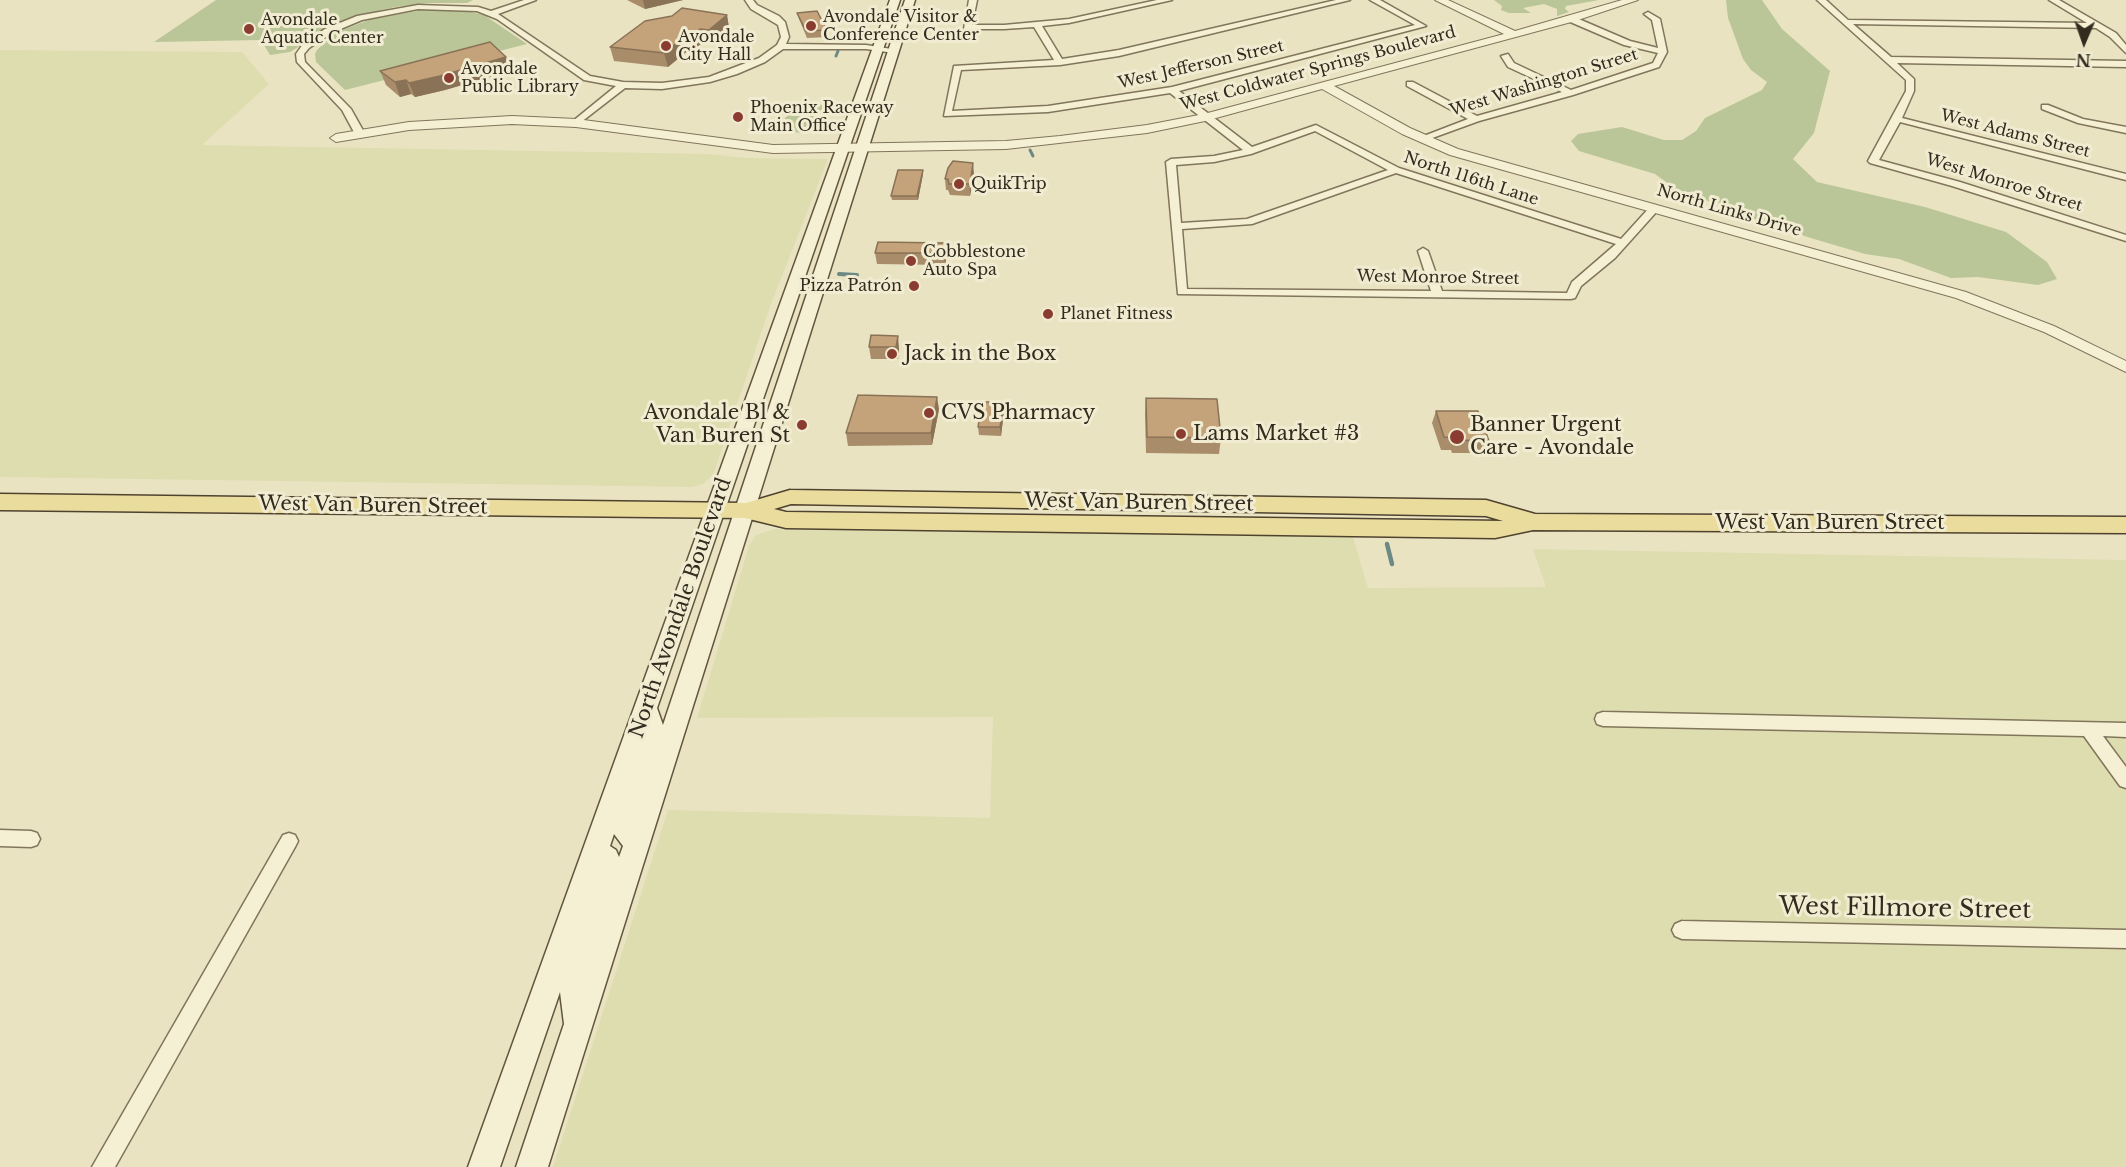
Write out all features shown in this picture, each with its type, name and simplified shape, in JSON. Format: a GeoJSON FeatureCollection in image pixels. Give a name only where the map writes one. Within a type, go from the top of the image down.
{"type":"FeatureCollection","features":[{"type":"Feature","properties":{"kind":"main road","name":"North Avondale Boulevard"},"geometry":{"type":"LineString","coordinates":[[484,1167],[895,0]]}},
{"type":"Feature","properties":{"kind":"main road","name":"North Avondale Boulevard"},"geometry":{"type":"LineString","coordinates":[[532,1167],[910,0]]}},
{"type":"Feature","properties":{"kind":"main road"},"geometry":{"type":"LineString","coordinates":[[812,234],[820,244],[805,287],[806,290],[816,291]]}},
{"type":"Feature","properties":{"kind":"main road"},"geometry":{"type":"LineString","coordinates":[[790,300],[801,303],[788,344],[795,356]]}},
{"type":"Feature","properties":{"kind":"main road","name":"West Van Buren Street"},"geometry":{"type":"LineString","coordinates":[[745,510],[790,497],[1368,508],[1486,508],[1533,522]]}},
{"type":"Feature","properties":{"kind":"main road","name":"West Van Buren Street"},"geometry":{"type":"LineString","coordinates":[[0,502],[745,510],[786,520],[1495,530],[1533,522],[2126,525]]}},
{"type":"Feature","properties":{"kind":"main road"},"geometry":{"type":"LineString","coordinates":[[1110,524],[1123,517],[1219,518],[1242,505]]}},
{"type":"Feature","properties":{"kind":"main road"},"geometry":{"type":"LineString","coordinates":[[1255,525],[1270,517],[1334,518],[1368,508]]}},
{"type":"Feature","properties":{"kind":"main road"},"geometry":{"type":"LineString","coordinates":[[638,845],[626,832],[625,825],[654,733],[646,708]]}},
{"type":"Feature","properties":{"kind":"main road"},"geometry":{"type":"LineString","coordinates":[[578,1027],[573,985],[611,868],[610,862],[596,851]]}},
{"type":"Feature","properties":{"kind":"street"},"geometry":{"type":"LineString","coordinates":[[493,12],[532,0]]}},
{"type":"Feature","properties":{"kind":"street"},"geometry":{"type":"LineString","coordinates":[[749,0],[754,7],[776,18],[782,24],[785,37],[781,46]]}},
{"type":"Feature","properties":{"kind":"street"},"geometry":{"type":"LineString","coordinates":[[973,0],[967,27],[1037,24],[1081,19],[1168,0]]}},
{"type":"Feature","properties":{"kind":"street"},"geometry":{"type":"LineString","coordinates":[[1037,24],[1060,62],[1160,45],[1346,0]]}},
{"type":"Feature","properties":{"kind":"street","name":"West Jefferson Street"},"geometry":{"type":"LineString","coordinates":[[1060,62],[957,68],[947,114],[1048,109],[1172,90],[1422,26],[1374,0]]}},
{"type":"Feature","properties":{"kind":"street"},"geometry":{"type":"LineString","coordinates":[[1440,0],[1513,34]]}},
{"type":"Feature","properties":{"kind":"street","name":"West Coldwater Springs Boulevard"},"geometry":{"type":"LineString","coordinates":[[576,123],[754,147],[862,149],[874,153],[998,149],[1006,145],[1147,129],[1205,117],[1571,19],[1633,0]]}},
{"type":"Feature","properties":{"kind":"street"},"geometry":{"type":"LineString","coordinates":[[1821,0],[1910,79],[1910,91],[1897,119]]}},
{"type":"Feature","properties":{"kind":"street"},"geometry":{"type":"LineString","coordinates":[[2053,0],[2113,35],[2126,50]]}},
{"type":"Feature","properties":{"kind":"street"},"geometry":{"type":"LineString","coordinates":[[360,134],[346,109],[301,62],[300,54],[306,46],[343,24],[396,10],[460,6],[493,12],[580,75],[602,82],[623,85],[669,85],[710,79],[748,66],[781,46],[866,47],[894,50]]}},
{"type":"Feature","properties":{"kind":"street","name":"West Washington Street"},"geometry":{"type":"LineString","coordinates":[[1421,139],[1476,119],[1569,93],[1656,65],[1663,52],[1656,19],[1648,14]]}},
{"type":"Feature","properties":{"kind":"street"},"geometry":{"type":"LineString","coordinates":[[1571,19],[1628,43],[1663,52]]}},
{"type":"Feature","properties":{"kind":"street"},"geometry":{"type":"LineString","coordinates":[[1848,22],[2097,26]]}},
{"type":"Feature","properties":{"kind":"street"},"geometry":{"type":"LineString","coordinates":[[1505,56],[1511,65],[1569,93]]}},
{"type":"Feature","properties":{"kind":"street"},"geometry":{"type":"LineString","coordinates":[[1890,60],[2126,64]]}},
{"type":"Feature","properties":{"kind":"street"},"geometry":{"type":"LineString","coordinates":[[1410,84],[1476,119]]}},
{"type":"Feature","properties":{"kind":"street"},"geometry":{"type":"LineString","coordinates":[[336,138],[471,121],[576,123],[623,85]]}},
{"type":"Feature","properties":{"kind":"street","name":"North Links Drive"},"geometry":{"type":"LineString","coordinates":[[1325,86],[1421,139],[1489,163],[1961,295],[2049,329],[2126,367]]}},
{"type":"Feature","properties":{"kind":"street"},"geometry":{"type":"LineString","coordinates":[[1172,90],[1251,151]]}},
{"type":"Feature","properties":{"kind":"street"},"geometry":{"type":"LineString","coordinates":[[2045,107],[2081,121],[2126,130]]}},
{"type":"Feature","properties":{"kind":"street","name":"West Monroe Street"},"geometry":{"type":"LineString","coordinates":[[1897,119],[1873,161],[1956,184],[2126,238]]}},
{"type":"Feature","properties":{"kind":"street","name":"West Adams Street"},"geometry":{"type":"LineString","coordinates":[[1897,119],[2126,177]]}},
{"type":"Feature","properties":{"kind":"street","name":"North 116th Lane"},"geometry":{"type":"LineString","coordinates":[[1251,151],[1316,128],[1396,170],[1623,243]]}},
{"type":"Feature","properties":{"kind":"street"},"geometry":{"type":"LineString","coordinates":[[1251,151],[1214,159],[1171,162],[1177,226],[1248,222],[1396,170]]}},
{"type":"Feature","properties":{"kind":"street","name":"West Monroe Street"},"geometry":{"type":"LineString","coordinates":[[1177,226],[1182,292],[1571,296],[1576,284],[1623,243],[1654,209]]}},
{"type":"Feature","properties":{"kind":"street"},"geometry":{"type":"LineString","coordinates":[[1423,251],[1438,296]]}},
{"type":"Feature","properties":{"kind":"street"},"geometry":{"type":"LineString","coordinates":[[1604,719],[2126,730]]}},
{"type":"Feature","properties":{"kind":"street"},"geometry":{"type":"LineString","coordinates":[[2088,729],[2126,781]]}},
{"type":"Feature","properties":{"kind":"street"},"geometry":{"type":"LineString","coordinates":[[0,838],[31,838]]}},
{"type":"Feature","properties":{"kind":"street"},"geometry":{"type":"LineString","coordinates":[[103,1167],[289,842]]}},
{"type":"Feature","properties":{"kind":"street","name":"West Fillmore Street"},"geometry":{"type":"LineString","coordinates":[[1682,930],[2126,939]]}},
{"type":"Feature","properties":{"kind":"green space","name":"Avondale Aquatic Center"},"geometry":{"type":"Polygon","coordinates":[[[216,0],[473,0],[467,3],[428,3],[395,7],[364,14],[335,24],[290,52],[270,55],[261,40],[154,42],[216,0]]]}},
{"type":"Feature","properties":{"kind":"green space"},"geometry":{"type":"Polygon","coordinates":[[[1494,0],[1599,0],[1566,6],[1565,9],[1569,12],[1557,16],[1557,9],[1544,4],[1523,8],[1531,13],[1509,13],[1501,10],[1502,6],[1494,0]]]}},
{"type":"Feature","properties":{"kind":"green space"},"geometry":{"type":"Polygon","coordinates":[[[1726,0],[1762,0],[1782,29],[1830,71],[1814,133],[1793,159],[1817,182],[1925,207],[2006,232],[2047,262],[2057,279],[2038,285],[1978,277],[1951,278],[1899,259],[1865,254],[1763,223],[1722,204],[1674,193],[1666,182],[1655,174],[1579,151],[1571,141],[1578,134],[1622,127],[1664,140],[1682,140],[1696,131],[1705,118],[1762,90],[1767,82],[1751,70],[1743,59],[1728,18],[1726,0]]]}},
{"type":"Feature","properties":{"kind":"green space"},"geometry":{"type":"Polygon","coordinates":[[[423,10],[463,10],[484,15],[527,44],[345,90],[316,62],[317,50],[335,33],[371,19],[423,10]]]}},
{"type":"Feature","properties":{"kind":"green space"},"geometry":{"type":"Polygon","coordinates":[[[0,50],[242,52],[269,84],[202,145],[709,154],[746,158],[828,159],[771,304],[713,475],[703,484],[692,487],[0,477],[0,50]]]}},
{"type":"Feature","properties":{"kind":"green space"},"geometry":{"type":"Polygon","coordinates":[[[796,103],[822,105],[823,120],[816,127],[804,133],[781,131],[778,127],[787,116],[784,107],[796,103]]]}},
{"type":"Feature","properties":{"kind":"green space"},"geometry":{"type":"Polygon","coordinates":[[[774,529],[1353,537],[1368,588],[1546,587],[1533,549],[2126,560],[2126,1167],[553,1167],[668,810],[990,818],[993,717],[697,718],[749,546],[756,535],[774,529]]]}},
{"type":"Feature","properties":{"kind":"building"},"geometry":{"type":"Polygon","coordinates":[[[682,8],[727,15],[709,30],[700,29],[693,35],[688,34],[664,53],[610,47],[645,21],[672,16],[682,8]]]}},
{"type":"Feature","properties":{"kind":"building"},"geometry":{"type":"Polygon","coordinates":[[[817,11],[827,30],[806,31],[797,13],[817,11]]]}},
{"type":"Feature","properties":{"kind":"building"},"geometry":{"type":"Polygon","coordinates":[[[490,42],[506,57],[409,83],[406,80],[395,82],[380,71],[490,42]]]}},
{"type":"Feature","properties":{"kind":"building"},"geometry":{"type":"Polygon","coordinates":[[[953,161],[973,163],[970,184],[949,184],[948,179],[945,179],[953,161]]]}},
{"type":"Feature","properties":{"kind":"building","name":"QuikTrip"},"geometry":{"type":"Polygon","coordinates":[[[898,170],[923,170],[917,196],[891,196],[898,170]]]}},
{"type":"Feature","properties":{"kind":"building"},"geometry":{"type":"Polygon","coordinates":[[[878,242],[946,243],[944,253],[875,253],[878,242]]]}},
{"type":"Feature","properties":{"kind":"building"},"geometry":{"type":"Polygon","coordinates":[[[871,335],[898,336],[896,347],[869,347],[871,335]]]}},
{"type":"Feature","properties":{"kind":"building","name":"CVS Pharmacy"},"geometry":{"type":"Polygon","coordinates":[[[858,395],[937,397],[931,433],[846,433],[858,395]]]}},
{"type":"Feature","properties":{"kind":"building"},"geometry":{"type":"Polygon","coordinates":[[[1146,398],[1217,399],[1221,438],[1147,437],[1146,398]]]}},
{"type":"Feature","properties":{"kind":"building"},"geometry":{"type":"Polygon","coordinates":[[[982,402],[1004,402],[1000,427],[978,427],[982,402]]]}},
{"type":"Feature","properties":{"kind":"building"},"geometry":{"type":"Polygon","coordinates":[[[1436,411],[1478,411],[1489,441],[1456,440],[1444,437],[1436,411]]]}},
{"type":"Feature","properties":{"kind":"waterway"},"geometry":{"type":"LineString","coordinates":[[836,56],[838,51]]}},
{"type":"Feature","properties":{"kind":"waterway"},"geometry":{"type":"LineString","coordinates":[[1030,150],[1033,156]]}},
{"type":"Feature","properties":{"kind":"waterway"},"geometry":{"type":"LineString","coordinates":[[839,274],[857,275]]}},
{"type":"Feature","properties":{"kind":"waterway"},"geometry":{"type":"LineString","coordinates":[[1387,544],[1392,564]]}},
{"type":"Feature","properties":{"kind":"place","name":"Avondale Visitor & Conference Center"},"geometry":{"type":"Point","coordinates":[811,26]}},
{"type":"Feature","properties":{"kind":"place","name":"Avondale Aquatic Center"},"geometry":{"type":"Point","coordinates":[249,29]}},
{"type":"Feature","properties":{"kind":"place","name":"Avondale City Hall"},"geometry":{"type":"Point","coordinates":[666,46]}},
{"type":"Feature","properties":{"kind":"place","name":"Avondale Public Library"},"geometry":{"type":"Point","coordinates":[449,78]}},
{"type":"Feature","properties":{"kind":"place","name":"Phoenix Raceway Main Office"},"geometry":{"type":"Point","coordinates":[738,117]}},
{"type":"Feature","properties":{"kind":"place","name":"QuikTrip"},"geometry":{"type":"Point","coordinates":[959,184]}},
{"type":"Feature","properties":{"kind":"place","name":"Cobblestone Auto Spa"},"geometry":{"type":"Point","coordinates":[911,261]}},
{"type":"Feature","properties":{"kind":"place","name":"Pizza Patrón"},"geometry":{"type":"Point","coordinates":[914,286]}},
{"type":"Feature","properties":{"kind":"place","name":"Planet Fitness"},"geometry":{"type":"Point","coordinates":[1048,314]}},
{"type":"Feature","properties":{"kind":"place","name":"Jack in the Box"},"geometry":{"type":"Point","coordinates":[892,354]}},
{"type":"Feature","properties":{"kind":"place","name":"CVS Pharmacy"},"geometry":{"type":"Point","coordinates":[929,413]}},
{"type":"Feature","properties":{"kind":"place","name":"Avondale Bl & Van Buren St"},"geometry":{"type":"Point","coordinates":[802,425]}},
{"type":"Feature","properties":{"kind":"place","name":"Lams Market #3"},"geometry":{"type":"Point","coordinates":[1181,434]}},
{"type":"Feature","properties":{"kind":"place","name":"Banner Urgent Care - Avondale"},"geometry":{"type":"Point","coordinates":[1457,437]}}]}
